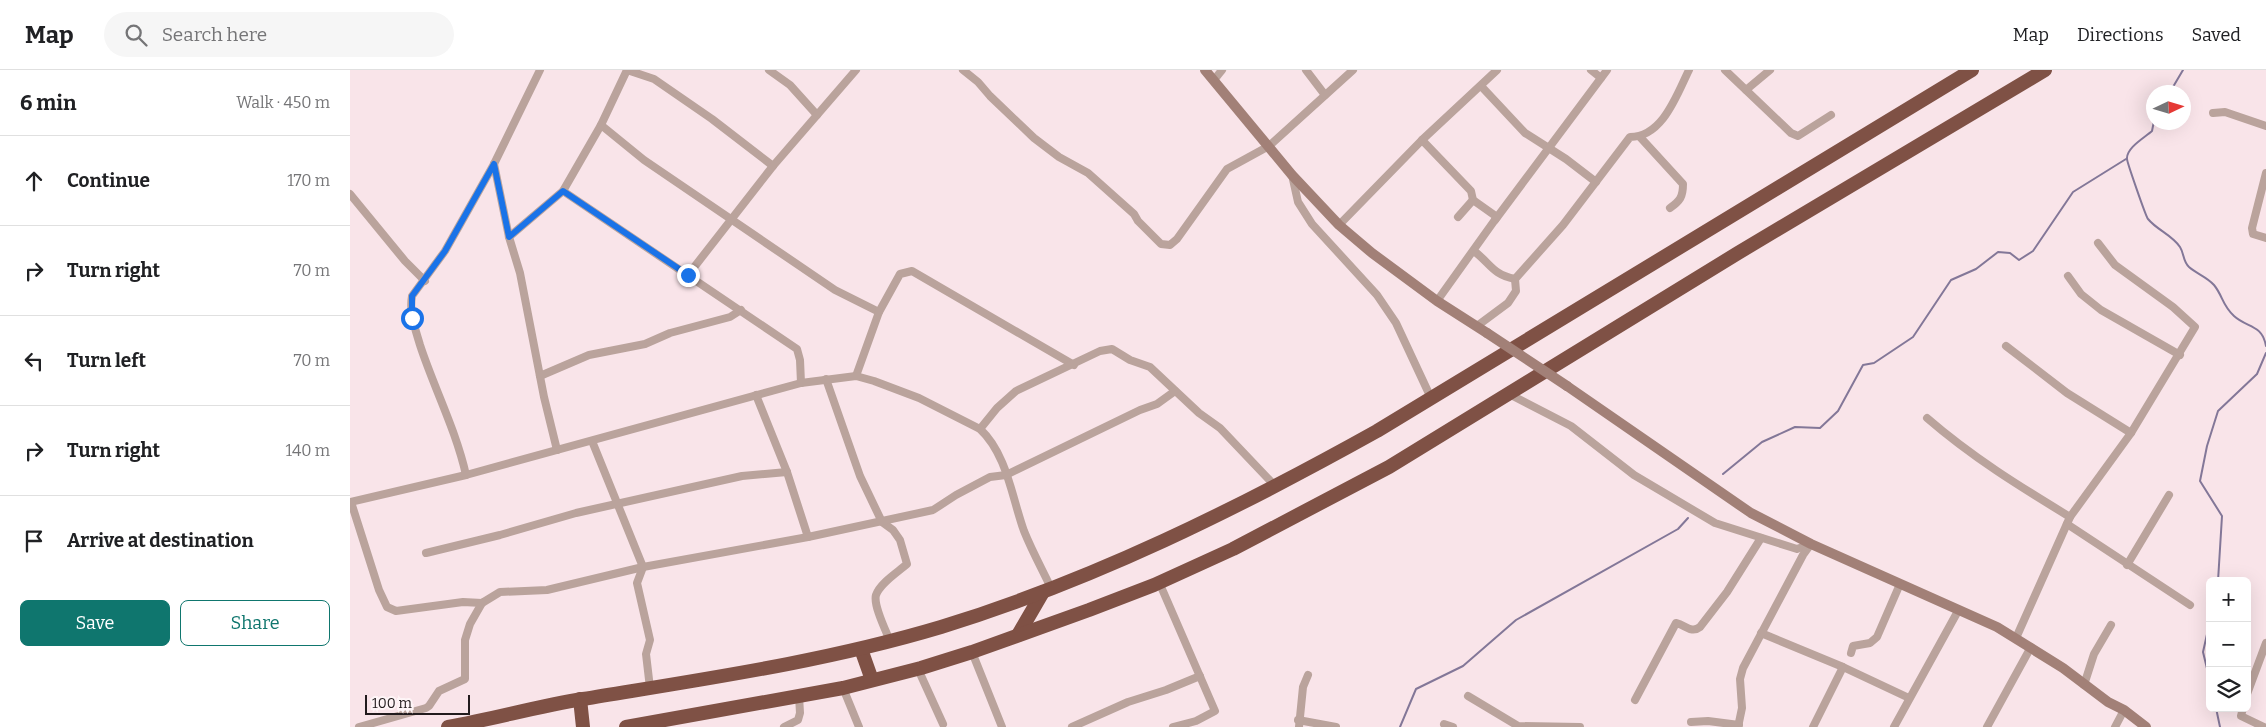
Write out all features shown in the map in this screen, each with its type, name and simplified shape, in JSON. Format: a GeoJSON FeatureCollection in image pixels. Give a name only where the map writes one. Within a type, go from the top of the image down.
{"type":"FeatureCollection","features":[{"type":"Feature","properties":{"kind":"highway"},"geometry":{"type":"LineString","coordinates":[[448,727],[580,699],[760,670],[861,649],[943,626],[1047,590],[1134,555],[1276,487],[1377,432],[1972,70]]}},
{"type":"Feature","properties":{"kind":"highway"},"geometry":{"type":"LineString","coordinates":[[626,727],[843,688],[918,669],[972,652],[1159,582],[1233,548],[1389,467],[1738,253],[2045,70]]}},
{"type":"Feature","properties":{"kind":"highway"},"geometry":{"type":"LineString","coordinates":[[1018,635],[1047,590]]}},
{"type":"Feature","properties":{"kind":"highway"},"geometry":{"type":"LineString","coordinates":[[861,649],[872,680]]}},
{"type":"Feature","properties":{"kind":"highway"},"geometry":{"type":"LineString","coordinates":[[580,699],[583,727]]}},
{"type":"Feature","properties":{"kind":"main road"},"geometry":{"type":"LineString","coordinates":[[1205,70],[1292,175],[1339,225],[1372,253],[1437,301],[1488,333],[1751,513],[1811,544],[1997,627],[2063,668],[2084,685],[2108,702],[2124,710],[2146,727]]}},
{"type":"Feature","properties":{"kind":"street"},"geometry":{"type":"LineString","coordinates":[[466,474],[461,451],[429,373],[412,318],[412,296],[425,281],[445,251],[494,164],[540,70]]}},
{"type":"Feature","properties":{"kind":"street"},"geometry":{"type":"LineString","coordinates":[[509,237],[563,191],[601,126],[627,70],[654,79],[712,119],[773,166]]}},
{"type":"Feature","properties":{"kind":"street"},"geometry":{"type":"LineString","coordinates":[[769,70],[790,85],[817,115]]}},
{"type":"Feature","properties":{"kind":"street"},"geometry":{"type":"LineString","coordinates":[[688,275],[773,166],[856,70]]}},
{"type":"Feature","properties":{"kind":"street"},"geometry":{"type":"LineString","coordinates":[[963,70],[978,82],[1034,138],[1058,157],[1088,173],[1134,214],[1138,221],[1161,244],[1170,245],[1177,239],[1227,169],[1269,146],[1353,70]]}},
{"type":"Feature","properties":{"kind":"street"},"geometry":{"type":"LineString","coordinates":[[1214,80],[1222,70]]}},
{"type":"Feature","properties":{"kind":"street"},"geometry":{"type":"LineString","coordinates":[[1306,70],[1325,95]]}},
{"type":"Feature","properties":{"kind":"street"},"geometry":{"type":"LineString","coordinates":[[1339,225],[1422,140],[1497,70]]}},
{"type":"Feature","properties":{"kind":"street"},"geometry":{"type":"LineString","coordinates":[[1591,70],[1601,78]]}},
{"type":"Feature","properties":{"kind":"street"},"geometry":{"type":"LineString","coordinates":[[1437,301],[1547,148],[1607,70]]}},
{"type":"Feature","properties":{"kind":"street"},"geometry":{"type":"LineString","coordinates":[[1476,326],[1508,303],[1516,291],[1515,279],[1563,225],[1630,137],[1640,137],[1655,126],[1669,111],[1689,70]]}},
{"type":"Feature","properties":{"kind":"street"},"geometry":{"type":"LineString","coordinates":[[1725,70],[1785,128],[1798,136],[1831,115]]}},
{"type":"Feature","properties":{"kind":"street"},"geometry":{"type":"LineString","coordinates":[[1746,90],[1770,70]]}},
{"type":"Feature","properties":{"kind":"street"},"geometry":{"type":"LineString","coordinates":[[1481,86],[1525,133],[1566,159],[1596,182]]}},
{"type":"Feature","properties":{"kind":"street"},"geometry":{"type":"LineString","coordinates":[[2213,113],[2225,112],[2266,126]]}},
{"type":"Feature","properties":{"kind":"street"},"geometry":{"type":"LineString","coordinates":[[601,126],[644,160],[835,290],[879,312]]}},
{"type":"Feature","properties":{"kind":"street"},"geometry":{"type":"LineString","coordinates":[[1640,137],[1683,184],[1683,194],[1680,201],[1670,208]]}},
{"type":"Feature","properties":{"kind":"street"},"geometry":{"type":"LineString","coordinates":[[1422,140],[1471,191],[1474,200],[1497,217],[1495,220]]}},
{"type":"Feature","properties":{"kind":"street"},"geometry":{"type":"LineString","coordinates":[[494,164],[509,237],[520,273],[557,450]]}},
{"type":"Feature","properties":{"kind":"street"},"geometry":{"type":"LineString","coordinates":[[2266,173],[2252,228],[2253,234],[2266,238]]}},
{"type":"Feature","properties":{"kind":"street"},"geometry":{"type":"LineString","coordinates":[[1292,175],[1298,202],[1312,224],[1377,295],[1396,324],[1431,398]]}},
{"type":"Feature","properties":{"kind":"street"},"geometry":{"type":"LineString","coordinates":[[563,191],[797,349],[800,360],[801,383]]}},
{"type":"Feature","properties":{"kind":"street"},"geometry":{"type":"LineString","coordinates":[[350,194],[405,261],[425,281]]}},
{"type":"Feature","properties":{"kind":"street"},"geometry":{"type":"LineString","coordinates":[[1458,217],[1474,200]]}},
{"type":"Feature","properties":{"kind":"street"},"geometry":{"type":"LineString","coordinates":[[2016,638],[2068,520],[2131,433],[2180,355],[2195,326],[2115,265],[2098,243]]}},
{"type":"Feature","properties":{"kind":"street"},"geometry":{"type":"LineString","coordinates":[[1474,251],[1502,276],[1515,279]]}},
{"type":"Feature","properties":{"kind":"street"},"geometry":{"type":"LineString","coordinates":[[856,376],[879,312],[900,274],[912,271],[1074,364]]}},
{"type":"Feature","properties":{"kind":"street"},"geometry":{"type":"LineString","coordinates":[[2068,276],[2081,294],[2101,310],[2180,355]]}},
{"type":"Feature","properties":{"kind":"street"},"geometry":{"type":"LineString","coordinates":[[540,376],[569,366],[589,356],[645,344],[670,334],[730,317],[741,310]]}},
{"type":"Feature","properties":{"kind":"street"},"geometry":{"type":"LineString","coordinates":[[2006,346],[2066,393],[2131,433]]}},
{"type":"Feature","properties":{"kind":"street"},"geometry":{"type":"LineString","coordinates":[[980,429],[997,408],[1016,391],[1100,352],[1112,349],[1130,360],[1150,367],[1175,391],[1220,428],[1276,487]]}},
{"type":"Feature","properties":{"kind":"street"},"geometry":{"type":"LineString","coordinates":[[482,603],[463,602],[396,611],[388,607],[380,590],[351,502],[592,441],[801,383],[856,376],[919,398],[980,429],[994,448],[1006,475],[1047,590]]}},
{"type":"Feature","properties":{"kind":"street"},"geometry":{"type":"LineString","coordinates":[[826,379],[860,476],[882,522],[900,540],[907,564],[883,586],[876,596],[876,605],[890,641]]}},
{"type":"Feature","properties":{"kind":"street"},"geometry":{"type":"LineString","coordinates":[[358,727],[426,708],[430,706],[442,688],[465,678],[465,640],[470,624],[482,603],[500,592],[547,590],[643,567],[808,538],[933,510],[990,477],[1006,475],[1140,410],[1158,404],[1175,391]]}},
{"type":"Feature","properties":{"kind":"street"},"geometry":{"type":"LineString","coordinates":[[1509,394],[1571,426],[1634,475],[1715,524],[1797,549],[1811,544]]}},
{"type":"Feature","properties":{"kind":"street"},"geometry":{"type":"LineString","coordinates":[[756,395],[787,472],[808,538]]}},
{"type":"Feature","properties":{"kind":"street"},"geometry":{"type":"LineString","coordinates":[[1927,418],[1960,446],[2068,520],[2127,565],[2190,605]]}},
{"type":"Feature","properties":{"kind":"street"},"geometry":{"type":"LineString","coordinates":[[592,441],[643,567],[637,583],[650,640],[646,654],[650,688]]}},
{"type":"Feature","properties":{"kind":"street"},"geometry":{"type":"LineString","coordinates":[[426,553],[618,504],[742,476],[787,472]]}},
{"type":"Feature","properties":{"kind":"street"},"geometry":{"type":"LineString","coordinates":[[2127,565],[2169,495]]}},
{"type":"Feature","properties":{"kind":"street"},"geometry":{"type":"LineString","coordinates":[[1635,700],[1676,624],[1682,625],[1690,631],[1695,631],[1700,627],[1726,592],[1761,538]]}},
{"type":"Feature","properties":{"kind":"street"},"geometry":{"type":"LineString","coordinates":[[1691,722],[1708,721],[1739,726],[1742,708],[1740,679],[1743,668],[1803,555],[1811,544]]}},
{"type":"Feature","properties":{"kind":"street"},"geometry":{"type":"LineString","coordinates":[[1159,582],[1215,711],[1196,721],[1173,727]]}},
{"type":"Feature","properties":{"kind":"street"},"geometry":{"type":"LineString","coordinates":[[1850,653],[1853,646],[1870,643],[1877,637],[1900,584]]}},
{"type":"Feature","properties":{"kind":"street"},"geometry":{"type":"LineString","coordinates":[[1894,727],[1958,611]]}},
{"type":"Feature","properties":{"kind":"street"},"geometry":{"type":"LineString","coordinates":[[2084,685],[2094,654],[2112,625]]}},
{"type":"Feature","properties":{"kind":"street"},"geometry":{"type":"LineString","coordinates":[[1761,633],[1843,667],[1909,698]]}},
{"type":"Feature","properties":{"kind":"street"},"geometry":{"type":"LineString","coordinates":[[2251,683],[2266,643]]}},
{"type":"Feature","properties":{"kind":"street"},"geometry":{"type":"LineString","coordinates":[[1987,727],[2031,647]]}},
{"type":"Feature","properties":{"kind":"street"},"geometry":{"type":"LineString","coordinates":[[972,652],[1002,727]]}},
{"type":"Feature","properties":{"kind":"street"},"geometry":{"type":"LineString","coordinates":[[1813,727],[1843,667]]}},
{"type":"Feature","properties":{"kind":"street"},"geometry":{"type":"LineString","coordinates":[[918,669],[943,724]]}},
{"type":"Feature","properties":{"kind":"street"},"geometry":{"type":"LineString","coordinates":[[1072,727],[1128,702],[1166,690],[1200,676]]}},
{"type":"Feature","properties":{"kind":"street"},"geometry":{"type":"LineString","coordinates":[[1308,676],[1303,687],[1298,724],[1336,727]]}},
{"type":"Feature","properties":{"kind":"street"},"geometry":{"type":"LineString","coordinates":[[843,688],[859,727]]}},
{"type":"Feature","properties":{"kind":"street"},"geometry":{"type":"LineString","coordinates":[[784,727],[798,720],[800,713],[799,696]]}},
{"type":"Feature","properties":{"kind":"street"},"geometry":{"type":"LineString","coordinates":[[1468,696],[1518,727],[1580,727]]}},
{"type":"Feature","properties":{"kind":"street"},"geometry":{"type":"LineString","coordinates":[[2115,727],[2124,710]]}},
{"type":"Feature","properties":{"kind":"street"},"geometry":{"type":"LineString","coordinates":[[2242,712],[2241,716],[2264,727]]}},
{"type":"Feature","properties":{"kind":"street"},"geometry":{"type":"LineString","coordinates":[[1444,724],[1453,727]]}},
{"type":"Feature","properties":{"kind":"waterway"},"geometry":{"type":"LineString","coordinates":[[2174,85],[2183,70]]}},
{"type":"Feature","properties":{"kind":"waterway"},"geometry":{"type":"LineString","coordinates":[[2152,130],[2132,147],[2127,155],[2148,219],[2177,243],[2187,265],[2214,285],[2230,312],[2239,320],[2258,330],[2266,346]]}},
{"type":"Feature","properties":{"kind":"waterway"},"geometry":{"type":"LineString","coordinates":[[1723,474],[1762,442],[1795,427],[1820,428],[1838,411],[1863,365],[1874,363],[1913,337],[1951,280],[1976,269],[1998,252],[2010,253],[2019,260],[2033,251],[2073,192],[2126,159]]}},
{"type":"Feature","properties":{"kind":"waterway"},"geometry":{"type":"LineString","coordinates":[[2218,577],[2222,516],[2200,481],[2207,446],[2218,411],[2257,374],[2266,353]]}},
{"type":"Feature","properties":{"kind":"waterway"},"geometry":{"type":"LineString","coordinates":[[1400,727],[1416,689],[1463,666],[1516,620],[1678,529],[1688,518]]}},
{"type":"Feature","properties":{"kind":"waterway"},"geometry":{"type":"LineString","coordinates":[[2207,667],[2203,652],[2210,622]]}},
{"type":"Feature","properties":{"kind":"waterway"},"geometry":{"type":"LineString","coordinates":[[2217,712],[2220,727]]}},
{"type":"Feature","properties":{"kind":"route"},"geometry":{"type":"LineString","coordinates":[[412,318],[410,304],[412,296],[422,286],[445,251],[494,164],[509,237],[563,191],[634,241],[688,275]]}}]}
